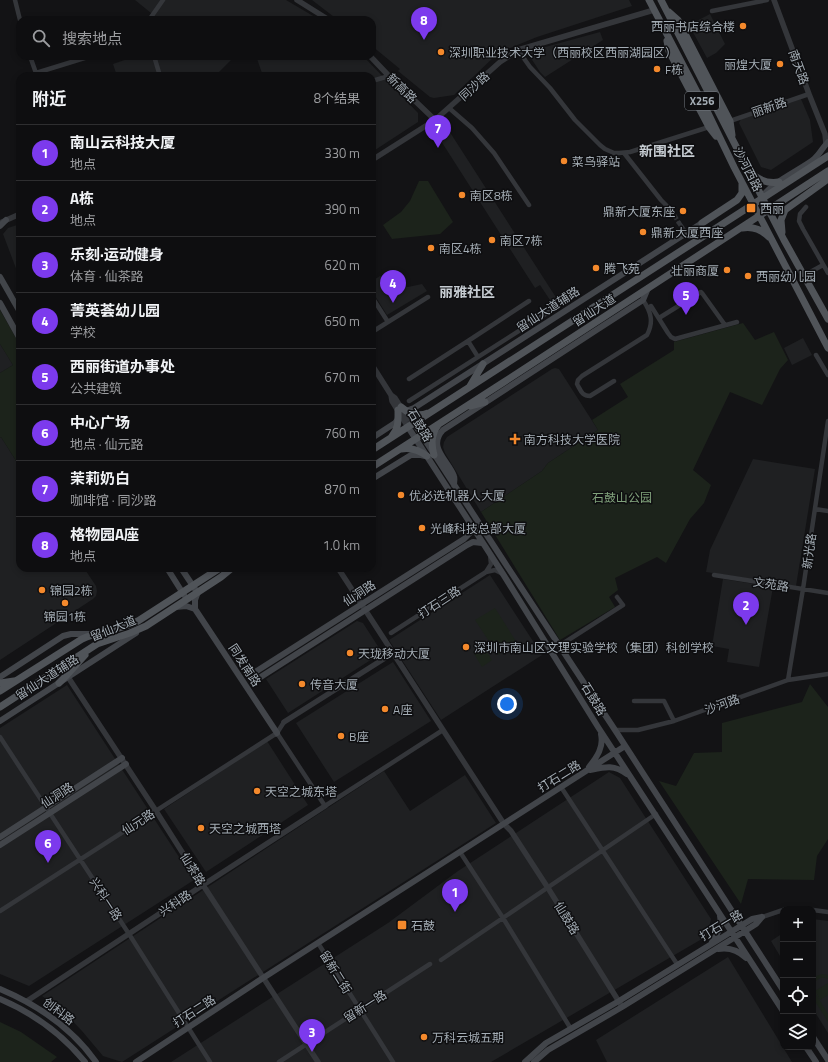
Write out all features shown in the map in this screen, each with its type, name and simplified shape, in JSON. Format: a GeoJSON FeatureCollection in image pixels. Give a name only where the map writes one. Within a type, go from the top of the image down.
{"type":"FeatureCollection","features":[{"type":"Feature","properties":{"kind":"main road","name":"沙河西路"},"geometry":{"type":"LineString","coordinates":[[649,0],[708,113],[742,184],[828,348]]}},
{"type":"Feature","properties":{"kind":"main road","name":"沙河西路"},"geometry":{"type":"LineString","coordinates":[[661,0],[768,210],[828,319]]}},
{"type":"Feature","properties":{"kind":"main road"},"geometry":{"type":"LineString","coordinates":[[665,8],[678,20],[730,120],[732,139]]}},
{"type":"Feature","properties":{"kind":"main road"},"geometry":{"type":"LineString","coordinates":[[664,29],[669,51],[709,127],[723,144]]}},
{"type":"Feature","properties":{"kind":"main road"},"geometry":{"type":"LineString","coordinates":[[762,198],[768,190],[813,160],[827,143]]}},
{"type":"Feature","properties":{"kind":"main road","name":"留仙大道"},"geometry":{"type":"LineString","coordinates":[[376,448],[828,156]]}},
{"type":"Feature","properties":{"kind":"main road"},"geometry":{"type":"LineString","coordinates":[[748,170],[756,178],[762,181],[773,183],[779,182]]}},
{"type":"Feature","properties":{"kind":"main road","name":"留仙大道"},"geometry":{"type":"LineString","coordinates":[[376,464],[828,172]]}},
{"type":"Feature","properties":{"kind":"main road"},"geometry":{"type":"LineString","coordinates":[[809,184],[828,179]]}},
{"type":"Feature","properties":{"kind":"main road"},"geometry":{"type":"LineString","coordinates":[[784,240],[781,220],[785,210],[828,179]]}},
{"type":"Feature","properties":{"kind":"main road"},"geometry":{"type":"LineString","coordinates":[[702,223],[737,200],[742,193],[742,184]]}},
{"type":"Feature","properties":{"kind":"main road"},"geometry":{"type":"LineString","coordinates":[[702,223],[731,218]]}},
{"type":"Feature","properties":{"kind":"main road"},"geometry":{"type":"LineString","coordinates":[[0,226],[2,221]]}},
{"type":"Feature","properties":{"kind":"main road","name":"留仙大道辅路"},"geometry":{"type":"LineString","coordinates":[[401,409],[414,408],[702,223]]}},
{"type":"Feature","properties":{"kind":"main road"},"geometry":{"type":"LineString","coordinates":[[738,230],[746,227],[754,228],[766,234],[772,241]]}},
{"type":"Feature","properties":{"kind":"main road"},"geometry":{"type":"LineString","coordinates":[[0,277],[16,305]]}},
{"type":"Feature","properties":{"kind":"main road"},"geometry":{"type":"LineString","coordinates":[[454,485],[455,477],[437,444],[437,438],[443,430],[643,300],[648,288]]}},
{"type":"Feature","properties":{"kind":"main road"},"geometry":{"type":"LineString","coordinates":[[0,303],[16,332]]}},
{"type":"Feature","properties":{"kind":"main road"},"geometry":{"type":"LineString","coordinates":[[469,387],[483,364]]}},
{"type":"Feature","properties":{"kind":"main road"},"geometry":{"type":"LineString","coordinates":[[464,408],[485,402]]}},
{"type":"Feature","properties":{"kind":"main road"},"geometry":{"type":"LineString","coordinates":[[390,439],[396,432],[401,409],[409,413],[420,415],[432,412]]}},
{"type":"Feature","properties":{"kind":"main road"},"geometry":{"type":"LineString","coordinates":[[376,435],[398,420]]}},
{"type":"Feature","properties":{"kind":"main road"},"geometry":{"type":"LineString","coordinates":[[431,456],[432,436],[435,429],[441,422]]}},
{"type":"Feature","properties":{"kind":"main road","name":"石鼓路"},"geometry":{"type":"LineString","coordinates":[[411,425],[482,543],[503,574],[598,727],[780,1006]]}},
{"type":"Feature","properties":{"kind":"main road"},"geometry":{"type":"LineString","coordinates":[[396,452],[405,448],[412,448],[431,456]]}},
{"type":"Feature","properties":{"kind":"main road"},"geometry":{"type":"LineString","coordinates":[[376,476],[410,455],[421,454],[431,456]]}},
{"type":"Feature","properties":{"kind":"main road","name":"石鼓路"},"geometry":{"type":"LineString","coordinates":[[431,456],[454,485],[780,985]]}},
{"type":"Feature","properties":{"kind":"main road","name":"仙洞路"},"geometry":{"type":"LineString","coordinates":[[254,677],[464,540],[470,533],[471,525]]}},
{"type":"Feature","properties":{"kind":"main road","name":"仙洞路"},"geometry":{"type":"LineString","coordinates":[[363,607],[467,545],[474,542],[482,543]]}},
{"type":"Feature","properties":{"kind":"main road"},"geometry":{"type":"LineString","coordinates":[[170,572],[187,599]]}},
{"type":"Feature","properties":{"kind":"main road"},"geometry":{"type":"LineString","coordinates":[[174,607],[186,606],[195,609],[195,600],[198,592],[184,572]]}},
{"type":"Feature","properties":{"kind":"main road","name":"留仙大道"},"geometry":{"type":"LineString","coordinates":[[0,691],[79,640],[87,636],[119,628],[138,621],[214,572]]}},
{"type":"Feature","properties":{"kind":"main road","name":"留仙大道"},"geometry":{"type":"LineString","coordinates":[[0,707],[94,646],[146,626],[227,572]]}},
{"type":"Feature","properties":{"kind":"main road","name":"同发南路"},"geometry":{"type":"LineString","coordinates":[[195,609],[277,733]]}},
{"type":"Feature","properties":{"kind":"main road","name":"留仙大道辅路"},"geometry":{"type":"LineString","coordinates":[[0,721],[146,626]]}},
{"type":"Feature","properties":{"kind":"main road","name":"留仙大道辅路"},"geometry":{"type":"LineString","coordinates":[[0,677],[63,636],[71,634],[96,634]]}},
{"type":"Feature","properties":{"kind":"main road"},"geometry":{"type":"LineString","coordinates":[[59,683],[94,646]]}},
{"type":"Feature","properties":{"kind":"main road"},"geometry":{"type":"LineString","coordinates":[[0,683],[18,680]]}},
{"type":"Feature","properties":{"kind":"main road"},"geometry":{"type":"LineString","coordinates":[[586,771],[598,756],[602,746],[602,736],[598,727]]}},
{"type":"Feature","properties":{"kind":"main road","name":"打石二路"},"geometry":{"type":"LineString","coordinates":[[136,1062],[625,746]]}},
{"type":"Feature","properties":{"kind":"main road","name":"仙洞路"},"geometry":{"type":"LineString","coordinates":[[0,845],[48,810],[124,761]]}},
{"type":"Feature","properties":{"kind":"main road"},"geometry":{"type":"LineString","coordinates":[[586,771],[612,767],[621,770],[632,779]]}},
{"type":"Feature","properties":{"kind":"main road","name":"仙洞路"},"geometry":{"type":"LineString","coordinates":[[0,837],[48,810]]}},
{"type":"Feature","properties":{"kind":"main road"},"geometry":{"type":"LineString","coordinates":[[710,944],[720,928],[718,910]]}},
{"type":"Feature","properties":{"kind":"main road","name":"打石一路"},"geometry":{"type":"LineString","coordinates":[[526,1062],[546,1043],[618,1001],[731,931],[756,924],[762,917]]}},
{"type":"Feature","properties":{"kind":"main road","name":"打石一路"},"geometry":{"type":"LineString","coordinates":[[534,1062],[548,1050],[622,1007],[735,937],[744,928]]}},
{"type":"Feature","properties":{"kind":"main road"},"geometry":{"type":"LineString","coordinates":[[711,952],[722,948],[734,950],[745,957],[754,966]]}},
{"type":"Feature","properties":{"kind":"main road","name":"创科路"},"geometry":{"type":"LineString","coordinates":[[0,989],[27,1001],[64,1027],[80,1042],[95,1060],[99,1062]]}},
{"type":"Feature","properties":{"kind":"main road","name":"创科路"},"geometry":{"type":"LineString","coordinates":[[0,999],[25,1011],[47,1026],[72,1047],[85,1062]]}},
{"type":"Feature","properties":{"kind":"main road"},"geometry":{"type":"LineString","coordinates":[[816,1041],[828,1060]]}},
{"type":"Feature","properties":{"kind":"main road"},"geometry":{"type":"LineString","coordinates":[[808,1050],[816,1062]]}},
{"type":"Feature","properties":{"kind":"street"},"geometry":{"type":"LineString","coordinates":[[15,0],[19,16]]}},
{"type":"Feature","properties":{"kind":"street"},"geometry":{"type":"LineString","coordinates":[[152,16],[163,0]]}},
{"type":"Feature","properties":{"kind":"street"},"geometry":{"type":"LineString","coordinates":[[297,0],[323,16]]}},
{"type":"Feature","properties":{"kind":"street"},"geometry":{"type":"LineString","coordinates":[[712,11],[767,0]]}},
{"type":"Feature","properties":{"kind":"street","name":"南天路"},"geometry":{"type":"LineString","coordinates":[[774,0],[808,94],[826,135],[827,143]]}},
{"type":"Feature","properties":{"kind":"street","name":"同沙路"},"geometry":{"type":"LineString","coordinates":[[376,157],[435,120],[500,62],[518,50],[654,10]]}},
{"type":"Feature","properties":{"kind":"street"},"geometry":{"type":"LineString","coordinates":[[518,50],[530,67],[550,88],[575,120],[604,149],[614,153],[624,153],[709,127]]}},
{"type":"Feature","properties":{"kind":"street"},"geometry":{"type":"LineString","coordinates":[[32,60],[36,72]]}},
{"type":"Feature","properties":{"kind":"street"},"geometry":{"type":"LineString","coordinates":[[43,72],[80,60]]}},
{"type":"Feature","properties":{"kind":"street"},"geometry":{"type":"LineString","coordinates":[[155,60],[159,72]]}},
{"type":"Feature","properties":{"kind":"street","name":"新高路"},"geometry":{"type":"LineString","coordinates":[[374,60],[435,120]]}},
{"type":"Feature","properties":{"kind":"street"},"geometry":{"type":"LineString","coordinates":[[376,80],[389,76]]}},
{"type":"Feature","properties":{"kind":"street","name":"丽新路"},"geometry":{"type":"LineString","coordinates":[[730,120],[808,94]]}},
{"type":"Feature","properties":{"kind":"street"},"geometry":{"type":"LineString","coordinates":[[449,108],[472,128],[494,153],[529,205]]}},
{"type":"Feature","properties":{"kind":"street"},"geometry":{"type":"LineString","coordinates":[[624,153],[661,200],[671,210]]}},
{"type":"Feature","properties":{"kind":"street"},"geometry":{"type":"LineString","coordinates":[[806,207],[800,214],[799,221],[828,273]]}},
{"type":"Feature","properties":{"kind":"street"},"geometry":{"type":"LineString","coordinates":[[2,221],[16,216]]}},
{"type":"Feature","properties":{"kind":"street"},"geometry":{"type":"LineString","coordinates":[[679,223],[686,233]]}},
{"type":"Feature","properties":{"kind":"street"},"geometry":{"type":"LineString","coordinates":[[803,276],[824,265]]}},
{"type":"Feature","properties":{"kind":"street"},"geometry":{"type":"LineString","coordinates":[[659,318],[701,292],[724,325]]}},
{"type":"Feature","properties":{"kind":"street"},"geometry":{"type":"LineString","coordinates":[[376,330],[428,297]]}},
{"type":"Feature","properties":{"kind":"street"},"geometry":{"type":"LineString","coordinates":[[614,381],[590,396],[583,394],[577,384],[578,380],[582,376],[648,335],[651,323],[650,310],[643,300]]}},
{"type":"Feature","properties":{"kind":"street"},"geometry":{"type":"LineString","coordinates":[[409,379],[529,301]]}},
{"type":"Feature","properties":{"kind":"street"},"geometry":{"type":"LineString","coordinates":[[376,303],[388,322]]}},
{"type":"Feature","properties":{"kind":"street"},"geometry":{"type":"LineString","coordinates":[[409,400],[558,306]]}},
{"type":"Feature","properties":{"kind":"street"},"geometry":{"type":"LineString","coordinates":[[651,306],[671,337],[675,339],[737,322]]}},
{"type":"Feature","properties":{"kind":"street"},"geometry":{"type":"LineString","coordinates":[[468,341],[478,357]]}},
{"type":"Feature","properties":{"kind":"street"},"geometry":{"type":"LineString","coordinates":[[816,356],[828,375]]}},
{"type":"Feature","properties":{"kind":"street","name":"石鼓路"},"geometry":{"type":"LineString","coordinates":[[376,371],[391,395],[395,398],[411,425]]}},
{"type":"Feature","properties":{"kind":"street","name":"新光路"},"geometry":{"type":"LineString","coordinates":[[788,680],[828,421]]}},
{"type":"Feature","properties":{"kind":"street"},"geometry":{"type":"LineString","coordinates":[[815,508],[828,510]]}},
{"type":"Feature","properties":{"kind":"street"},"geometry":{"type":"LineString","coordinates":[[486,572],[491,564],[490,555]]}},
{"type":"Feature","properties":{"kind":"street"},"geometry":{"type":"LineString","coordinates":[[486,572],[495,570],[503,574]]}},
{"type":"Feature","properties":{"kind":"street","name":"仙鼓路"},"geometry":{"type":"LineString","coordinates":[[341,572],[504,824],[511,831],[548,888],[622,1007]]}},
{"type":"Feature","properties":{"kind":"street","name":"打石三路"},"geometry":{"type":"LineString","coordinates":[[391,633],[486,572]]}},
{"type":"Feature","properties":{"kind":"street","name":"文苑路"},"geometry":{"type":"LineString","coordinates":[[714,575],[828,593]]}},
{"type":"Feature","properties":{"kind":"street"},"geometry":{"type":"LineString","coordinates":[[559,646],[623,605],[617,597]]}},
{"type":"Feature","properties":{"kind":"street"},"geometry":{"type":"LineString","coordinates":[[393,653],[284,722],[277,733],[325,806],[443,730]]}},
{"type":"Feature","properties":{"kind":"street","name":"沙河路"},"geometry":{"type":"LineString","coordinates":[[615,730],[638,730],[674,720],[788,680],[828,674]]}},
{"type":"Feature","properties":{"kind":"street","name":"仙茶路"},"geometry":{"type":"LineString","coordinates":[[68,677],[124,761],[318,1062]]}},
{"type":"Feature","properties":{"kind":"street"},"geometry":{"type":"LineString","coordinates":[[634,701],[664,701],[674,720]]}},
{"type":"Feature","properties":{"kind":"street","name":"仙元路"},"geometry":{"type":"LineString","coordinates":[[0,911],[277,733]]}},
{"type":"Feature","properties":{"kind":"street","name":"兴科一路"},"geometry":{"type":"LineString","coordinates":[[0,737],[81,859],[210,1062]]}},
{"type":"Feature","properties":{"kind":"street"},"geometry":{"type":"LineString","coordinates":[[561,787],[677,964]]}},
{"type":"Feature","properties":{"kind":"street","name":"兴科路"},"geometry":{"type":"LineString","coordinates":[[27,1001],[325,806]]}},
{"type":"Feature","properties":{"kind":"street"},"geometry":{"type":"LineString","coordinates":[[441,960],[656,814]]}},
{"type":"Feature","properties":{"kind":"street"},"geometry":{"type":"LineString","coordinates":[[460,852],[503,918],[571,1029]]}},
{"type":"Feature","properties":{"kind":"street"},"geometry":{"type":"LineString","coordinates":[[762,917],[780,910]]}},
{"type":"Feature","properties":{"kind":"street"},"geometry":{"type":"LineString","coordinates":[[816,910],[828,912]]}},
{"type":"Feature","properties":{"kind":"street","name":"留新二街"},"geometry":{"type":"LineString","coordinates":[[318,943],[393,1062]]}},
{"type":"Feature","properties":{"kind":"street","name":"留新一路"},"geometry":{"type":"LineString","coordinates":[[279,1062],[430,964]]}},
{"type":"Feature","properties":{"kind":"shaded area"},"geometry":{"type":"Polygon","coordinates":[[[135,0],[286,0],[313,16],[150,16],[151,13],[135,0]]]}},
{"type":"Feature","properties":{"kind":"shaded area","name":"深圳职业技术大学（西丽校区西丽湖园区）"},"geometry":{"type":"Polygon","coordinates":[[[312,0],[629,0],[632,6],[537,37],[510,48],[495,56],[454,95],[434,98],[430,97],[398,71],[400,69],[376,49],[376,16],[333,16],[312,0]]]}},
{"type":"Feature","properties":{"kind":"shaded area"},"geometry":{"type":"Polygon","coordinates":[[[710,14],[725,44],[716,53],[707,58],[689,25],[710,14]]]}},
{"type":"Feature","properties":{"kind":"shaded area"},"geometry":{"type":"Polygon","coordinates":[[[600,32],[603,40],[545,77],[527,52],[600,32]]]}},
{"type":"Feature","properties":{"kind":"shaded area"},"geometry":{"type":"Polygon","coordinates":[[[124,60],[231,60],[219,72],[116,72],[113,64],[124,60]]]}},
{"type":"Feature","properties":{"kind":"shaded area"},"geometry":{"type":"Polygon","coordinates":[[[257,60],[367,60],[418,113],[418,122],[376,149],[376,72],[262,72],[257,60]]]}},
{"type":"Feature","properties":{"kind":"shaded area"},"geometry":{"type":"Polygon","coordinates":[[[801,99],[810,120],[813,142],[771,170],[761,167],[739,123],[741,119],[801,99]]]}},
{"type":"Feature","properties":{"kind":"shaded area"},"geometry":{"type":"Polygon","coordinates":[[[444,123],[557,299],[552,303],[540,285],[535,288],[434,130],[444,123]]]}},
{"type":"Feature","properties":{"kind":"shaded area"},"geometry":{"type":"Polygon","coordinates":[[[16,225],[16,268],[3,234],[8,228],[16,225]]]}},
{"type":"Feature","properties":{"kind":"shaded area"},"geometry":{"type":"Polygon","coordinates":[[[380,276],[401,287],[422,284],[427,291],[387,315],[376,297],[376,278],[380,276]]]}},
{"type":"Feature","properties":{"kind":"shaded area"},"geometry":{"type":"Polygon","coordinates":[[[803,338],[812,355],[792,365],[784,348],[803,338]]]}},
{"type":"Feature","properties":{"kind":"shaded area"},"geometry":{"type":"Polygon","coordinates":[[[0,344],[13,365],[0,373],[0,344]]]}},
{"type":"Feature","properties":{"kind":"shaded area","name":"南方科技大学医院"},"geometry":{"type":"Polygon","coordinates":[[[555,368],[559,369],[598,430],[548,463],[542,471],[481,512],[445,453],[443,447],[444,442],[447,437],[555,368]]]}},
{"type":"Feature","properties":{"kind":"shaded area"},"geometry":{"type":"Polygon","coordinates":[[[1,437],[16,461],[16,572],[87,572],[96,586],[97,591],[96,596],[93,599],[0,660],[1,437]]]}},
{"type":"Feature","properties":{"kind":"shaded area"},"geometry":{"type":"Polygon","coordinates":[[[753,459],[815,469],[796,586],[706,572],[710,550],[753,459]]]}},
{"type":"Feature","properties":{"kind":"shaded area","name":"深圳市南山区文理实验学校（集团）科创学校"},"geometry":{"type":"Polygon","coordinates":[[[490,575],[542,655],[441,720],[389,640],[490,575]]]}},
{"type":"Feature","properties":{"kind":"shaded area"},"geometry":{"type":"Polygon","coordinates":[[[723,579],[773,587],[759,667],[727,662],[729,649],[712,646],[723,579]]]}},
{"type":"Feature","properties":{"kind":"shaded area"},"geometry":{"type":"Polygon","coordinates":[[[357,621],[363,623],[381,651],[380,654],[288,713],[266,679],[357,621]]]}},
{"type":"Feature","properties":{"kind":"shaded area"},"geometry":{"type":"Polygon","coordinates":[[[393,662],[431,721],[334,782],[296,723],[393,662]]]}},
{"type":"Feature","properties":{"kind":"shaded area"},"geometry":{"type":"Polygon","coordinates":[[[67,685],[194,880],[29,986],[0,974],[0,728],[67,685]]]}},
{"type":"Feature","properties":{"kind":"shaded area"},"geometry":{"type":"Polygon","coordinates":[[[267,741],[308,805],[206,872],[164,809],[267,741]]]}},
{"type":"Feature","properties":{"kind":"shaded area"},"geometry":{"type":"Polygon","coordinates":[[[384,771],[410,811],[465,775],[496,823],[122,1062],[103,1056],[62,1010],[42,996],[384,771]]]}},
{"type":"Feature","properties":{"kind":"shaded area"},"geometry":{"type":"Polygon","coordinates":[[[609,772],[620,778],[711,919],[707,936],[491,1062],[171,1062],[388,923],[458,871],[609,772]]]}},
{"type":"Feature","properties":{"kind":"shaded area"},"geometry":{"type":"Polygon","coordinates":[[[816,919],[828,921],[828,1033],[816,1014],[816,919]]]}},
{"type":"Feature","properties":{"kind":"shaded area"},"geometry":{"type":"Polygon","coordinates":[[[780,935],[780,956],[771,941],[780,935]]]}},
{"type":"Feature","properties":{"kind":"shaded area"},"geometry":{"type":"Polygon","coordinates":[[[728,957],[780,1042],[780,1050],[785,1050],[792,1062],[607,1062],[596,1040],[728,957]]]}},
{"type":"Feature","properties":{"kind":"green space"},"geometry":{"type":"Polygon","coordinates":[[[419,181],[428,181],[453,222],[440,234],[392,239],[383,225],[401,212],[410,201],[419,181]]]}},
{"type":"Feature","properties":{"kind":"green space"},"geometry":{"type":"Polygon","coordinates":[[[0,310],[16,338],[16,461],[1,437],[0,438],[0,373],[13,365],[0,344],[0,310]]]}},
{"type":"Feature","properties":{"kind":"green space","name":"石鼓山公园"},"geometry":{"type":"Polygon","coordinates":[[[743,323],[755,340],[774,332],[788,360],[780,369],[762,405],[730,392],[693,470],[711,485],[704,503],[690,519],[666,563],[657,557],[615,578],[618,590],[609,597],[615,607],[560,640],[481,512],[542,471],[548,463],[598,430],[592,420],[628,397],[620,384],[674,350],[674,342],[743,323]]]}},
{"type":"Feature","properties":{"kind":"green space"},"geometry":{"type":"Polygon","coordinates":[[[495,608],[517,643],[498,655],[475,620],[495,608]]]}},
{"type":"Feature","properties":{"kind":"green space"},"geometry":{"type":"Polygon","coordinates":[[[483,646],[492,660],[482,667],[473,652],[483,646]]]}},
{"type":"Feature","properties":{"kind":"green space"},"geometry":{"type":"Polygon","coordinates":[[[810,684],[828,707],[828,839],[817,856],[814,880],[748,879],[741,904],[659,781],[676,786],[694,753],[722,752],[722,723],[802,702],[810,684]]]}},
{"type":"Feature","properties":{"kind":"green space"},"geometry":{"type":"Polygon","coordinates":[[[822,974],[828,975],[828,979],[822,978],[816,981],[816,976],[822,974]]]}},
{"type":"Feature","properties":{"kind":"green space"},"geometry":{"type":"Polygon","coordinates":[[[828,983],[828,995],[820,1000],[816,990],[828,983]]]}},
{"type":"Feature","properties":{"kind":"green space"},"geometry":{"type":"Polygon","coordinates":[[[816,994],[828,1014],[828,1022],[816,1003],[816,994]]]}},
{"type":"Feature","properties":{"kind":"green space"},"geometry":{"type":"Polygon","coordinates":[[[0,1022],[21,1032],[57,1057],[51,1062],[0,1062],[0,1022]]]}},
{"type":"Feature","properties":{"kind":"tunnel"},"geometry":{"type":"LineString","coordinates":[[671,210],[679,223]]}},
{"type":"Feature","properties":{"kind":"place","name":"西丽书店综合楼"},"geometry":{"type":"Point","coordinates":[743,26]}},
{"type":"Feature","properties":{"kind":"place","name":"格物园A座"},"geometry":{"type":"Point","coordinates":[424,40]}},
{"type":"Feature","properties":{"kind":"place","name":"深圳职业技术大学（西丽校区西丽湖园区）"},"geometry":{"type":"Point","coordinates":[441,52]}},
{"type":"Feature","properties":{"kind":"place","name":"丽煌大厦"},"geometry":{"type":"Point","coordinates":[780,64]}},
{"type":"Feature","properties":{"kind":"place","name":"F栋"},"geometry":{"type":"Point","coordinates":[657,69]}},
{"type":"Feature","properties":{"kind":"place","name":"茉莉奶白"},"geometry":{"type":"Point","coordinates":[438,148]}},
{"type":"Feature","properties":{"kind":"place","name":"菜鸟驿站"},"geometry":{"type":"Point","coordinates":[564,161]}},
{"type":"Feature","properties":{"kind":"place","name":"南区8栋"},"geometry":{"type":"Point","coordinates":[462,195]}},
{"type":"Feature","properties":{"kind":"place","name":"西丽"},"geometry":{"type":"Point","coordinates":[751,208]}},
{"type":"Feature","properties":{"kind":"place","name":"鼎新大厦东座"},"geometry":{"type":"Point","coordinates":[683,211]}},
{"type":"Feature","properties":{"kind":"place","name":"鼎新大厦西座"},"geometry":{"type":"Point","coordinates":[643,232]}},
{"type":"Feature","properties":{"kind":"place","name":"南区7栋"},"geometry":{"type":"Point","coordinates":[492,240]}},
{"type":"Feature","properties":{"kind":"place","name":"南区4栋"},"geometry":{"type":"Point","coordinates":[431,248]}},
{"type":"Feature","properties":{"kind":"place","name":"腾飞苑"},"geometry":{"type":"Point","coordinates":[596,268]}},
{"type":"Feature","properties":{"kind":"place","name":"壮丽商厦"},"geometry":{"type":"Point","coordinates":[727,270]}},
{"type":"Feature","properties":{"kind":"place","name":"西丽幼儿园"},"geometry":{"type":"Point","coordinates":[748,276]}},
{"type":"Feature","properties":{"kind":"place","name":"菁英荟幼儿园"},"geometry":{"type":"Point","coordinates":[393,303]}},
{"type":"Feature","properties":{"kind":"place","name":"西丽街道办事处"},"geometry":{"type":"Point","coordinates":[686,315]}},
{"type":"Feature","properties":{"kind":"place","name":"南方科技大学医院"},"geometry":{"type":"Point","coordinates":[515,439]}},
{"type":"Feature","properties":{"kind":"place","name":"优必选机器人大厦"},"geometry":{"type":"Point","coordinates":[401,495]}},
{"type":"Feature","properties":{"kind":"place","name":"光峰科技总部大厦"},"geometry":{"type":"Point","coordinates":[422,528]}},
{"type":"Feature","properties":{"kind":"place","name":"锦园2栋"},"geometry":{"type":"Point","coordinates":[42,590]}},
{"type":"Feature","properties":{"kind":"place","name":"锦园1栋"},"geometry":{"type":"Point","coordinates":[65,603]}},
{"type":"Feature","properties":{"kind":"place","name":"A栋"},"geometry":{"type":"Point","coordinates":[746,625]}},
{"type":"Feature","properties":{"kind":"place","name":"深圳市南山区文理实验学校（集团）科创学校"},"geometry":{"type":"Point","coordinates":[466,647]}},
{"type":"Feature","properties":{"kind":"place","name":"天珑移动大厦"},"geometry":{"type":"Point","coordinates":[350,653]}},
{"type":"Feature","properties":{"kind":"place","name":"传音大厦"},"geometry":{"type":"Point","coordinates":[302,684]}},
{"type":"Feature","properties":{"kind":"place","name":"A座"},"geometry":{"type":"Point","coordinates":[385,709]}},
{"type":"Feature","properties":{"kind":"place","name":"B座"},"geometry":{"type":"Point","coordinates":[341,736]}},
{"type":"Feature","properties":{"kind":"place","name":"天空之城东塔"},"geometry":{"type":"Point","coordinates":[257,791]}},
{"type":"Feature","properties":{"kind":"place","name":"天空之城西塔"},"geometry":{"type":"Point","coordinates":[201,828]}},
{"type":"Feature","properties":{"kind":"place","name":"中心广场"},"geometry":{"type":"Point","coordinates":[48,863]}},
{"type":"Feature","properties":{"kind":"place","name":"南山云科技大厦"},"geometry":{"type":"Point","coordinates":[455,912]}},
{"type":"Feature","properties":{"kind":"place","name":"石鼓"},"geometry":{"type":"Point","coordinates":[402,925]}},
{"type":"Feature","properties":{"kind":"place","name":"万科云城五期"},"geometry":{"type":"Point","coordinates":[424,1037]}},
{"type":"Feature","properties":{"kind":"place","name":"乐刻·运动健身"},"geometry":{"type":"Point","coordinates":[312,1052]}},
{"type":"Feature","properties":{"kind":"district","name":"新围社区"},"geometry":{"type":"Point","coordinates":[667,150]}},
{"type":"Feature","properties":{"kind":"district","name":"丽雅社区"},"geometry":{"type":"Point","coordinates":[467,291]}}]}
